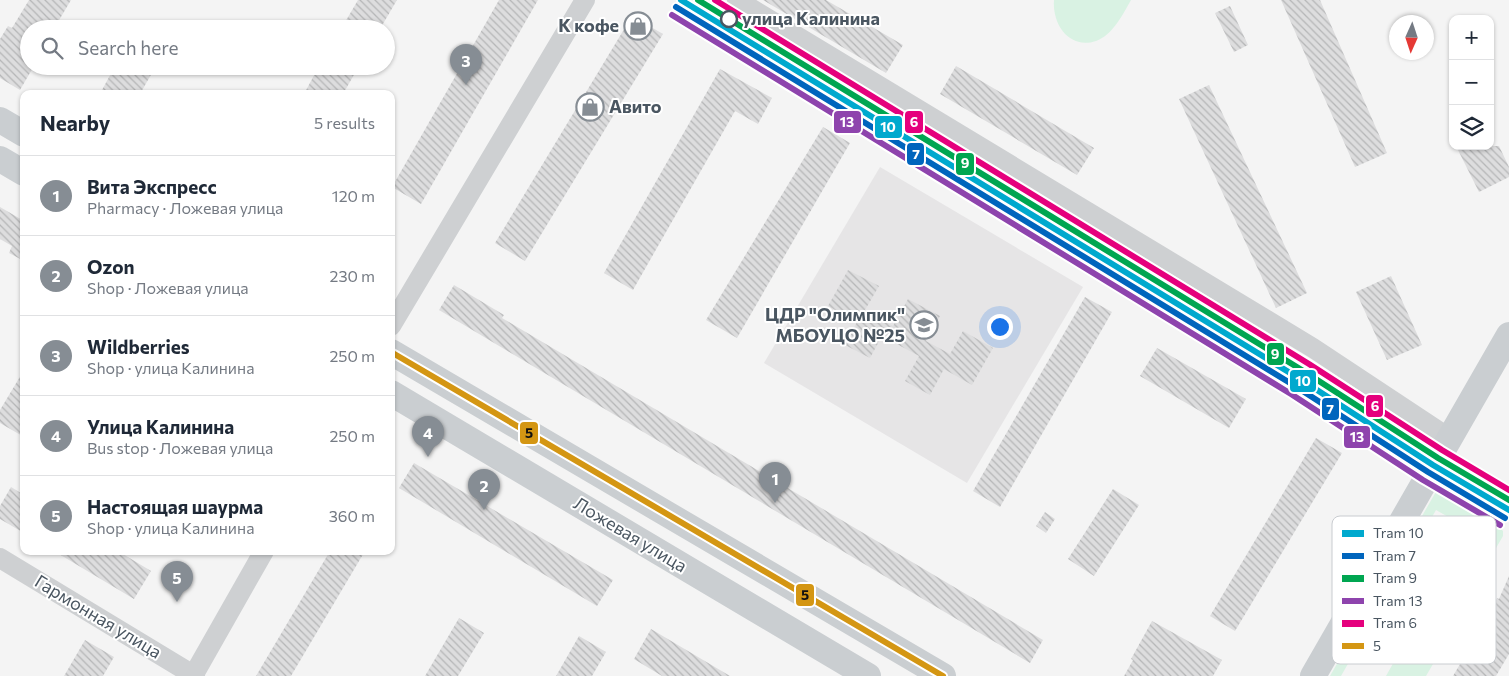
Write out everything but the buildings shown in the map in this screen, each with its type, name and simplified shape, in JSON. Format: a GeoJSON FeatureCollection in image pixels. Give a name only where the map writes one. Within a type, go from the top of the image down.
{"type":"FeatureCollection","features":[{"type":"Feature","properties":{"kind":"main road"},"geometry":{"type":"LineString","coordinates":[[0,120],[20,132]]}},
{"type":"Feature","properties":{"kind":"main road"},"geometry":{"type":"LineString","coordinates":[[0,159],[20,171]]}},
{"type":"Feature","properties":{"kind":"main road"},"geometry":{"type":"LineString","coordinates":[[1404,516],[1509,334]]}},
{"type":"Feature","properties":{"kind":"main road","name":"Ложевая улица"},"geometry":{"type":"LineString","coordinates":[[395,354],[943,676]]}},
{"type":"Feature","properties":{"kind":"main road","name":"Ложевая улица"},"geometry":{"type":"LineString","coordinates":[[395,395],[868,676]]}},
{"type":"Feature","properties":{"kind":"main road"},"geometry":{"type":"LineString","coordinates":[[1313,676],[1332,643]]}},
{"type":"Feature","properties":{"kind":"street"},"geometry":{"type":"LineString","coordinates":[[395,319],[585,0]]}},
{"type":"Feature","properties":{"kind":"street"},"geometry":{"type":"LineString","coordinates":[[737,0],[1313,348],[1449,438]]}},
{"type":"Feature","properties":{"kind":"street"},"geometry":{"type":"LineString","coordinates":[[194,676],[262,555]]}},
{"type":"Feature","properties":{"kind":"street","name":"Гармонная улица"},"geometry":{"type":"LineString","coordinates":[[0,558],[194,676]]}},
{"type":"Feature","properties":{"kind":"shaded area","name":"ЦДР \"Олимпик\" МБОУЦО №25"},"geometry":{"type":"Polygon","coordinates":[[[880,167],[1083,287],[967,483],[764,363],[880,167]]]}},
{"type":"Feature","properties":{"kind":"green space"},"geometry":{"type":"Polygon","coordinates":[[[1054,0],[1131,0],[1108,34],[1096,41],[1086,43],[1078,42],[1064,33],[1056,18],[1054,0]]]}},
{"type":"Feature","properties":{"kind":"green space"},"geometry":{"type":"Polygon","coordinates":[[[1441,488],[1483,516],[1447,516],[1436,510],[1433,516],[1422,516],[1437,490],[1441,488]]]}},
{"type":"Feature","properties":{"kind":"green space"},"geometry":{"type":"Polygon","coordinates":[[[1496,525],[1503,531],[1503,536],[1496,548],[1496,525]]]}},
{"type":"Feature","properties":{"kind":"green space"},"geometry":{"type":"Polygon","coordinates":[[[1337,664],[1348,664],[1341,676],[1330,676],[1337,664]]]}},
{"type":"Feature","properties":{"kind":"green space"},"geometry":{"type":"Polygon","coordinates":[[[1393,664],[1433,664],[1426,676],[1386,676],[1393,664]]]}},
{"type":"Feature","properties":{"kind":"tram line","name":"10"},"geometry":{"type":"LineString","coordinates":[[681,0],[1300,379],[1433,465],[1509,510]]}},
{"type":"Feature","properties":{"kind":"tram line","name":"9"},"geometry":{"type":"LineString","coordinates":[[698,0],[1305,372],[1438,458],[1509,500]]}},
{"type":"Feature","properties":{"kind":"tram line","name":"6"},"geometry":{"type":"LineString","coordinates":[[715,0],[1309,364],[1442,450],[1509,490]]}},
{"type":"Feature","properties":{"kind":"tram line","name":"7"},"geometry":{"type":"LineString","coordinates":[[676,7],[1295,386],[1428,472],[1505,518]]}},
{"type":"Feature","properties":{"kind":"tram line","name":"13"},"geometry":{"type":"LineString","coordinates":[[672,15],[1291,394],[1423,480],[1485,516]]}},
{"type":"Feature","properties":{"kind":"tram line","name":"13"},"geometry":{"type":"LineString","coordinates":[[1496,523],[1500,525]]}},
{"type":"Feature","properties":{"kind":"transit line","name":"5"},"geometry":{"type":"LineString","coordinates":[[395,354],[943,676]]}},
{"type":"Feature","properties":{"kind":"place","name":"улица Калинина"},"geometry":{"type":"Point","coordinates":[729,19]}},
{"type":"Feature","properties":{"kind":"place","name":"К кофе"},"geometry":{"type":"Point","coordinates":[638,26]}},
{"type":"Feature","properties":{"kind":"place","name":"Wildberries"},"geometry":{"type":"Point","coordinates":[466,85]}},
{"type":"Feature","properties":{"kind":"place","name":"Авито"},"geometry":{"type":"Point","coordinates":[590,107]}},
{"type":"Feature","properties":{"kind":"place","name":"ЦДР \"Олимпик\" МБОУЦО №25"},"geometry":{"type":"Point","coordinates":[924,325]}},
{"type":"Feature","properties":{"kind":"place","name":"Улица Калинина"},"geometry":{"type":"Point","coordinates":[428,457]}},
{"type":"Feature","properties":{"kind":"place","name":"Вита Экспресс"},"geometry":{"type":"Point","coordinates":[775,503]}},
{"type":"Feature","properties":{"kind":"place","name":"Ozon"},"geometry":{"type":"Point","coordinates":[484,510]}},
{"type":"Feature","properties":{"kind":"place","name":"Настоящая шаурма"},"geometry":{"type":"Point","coordinates":[177,602]}}]}
